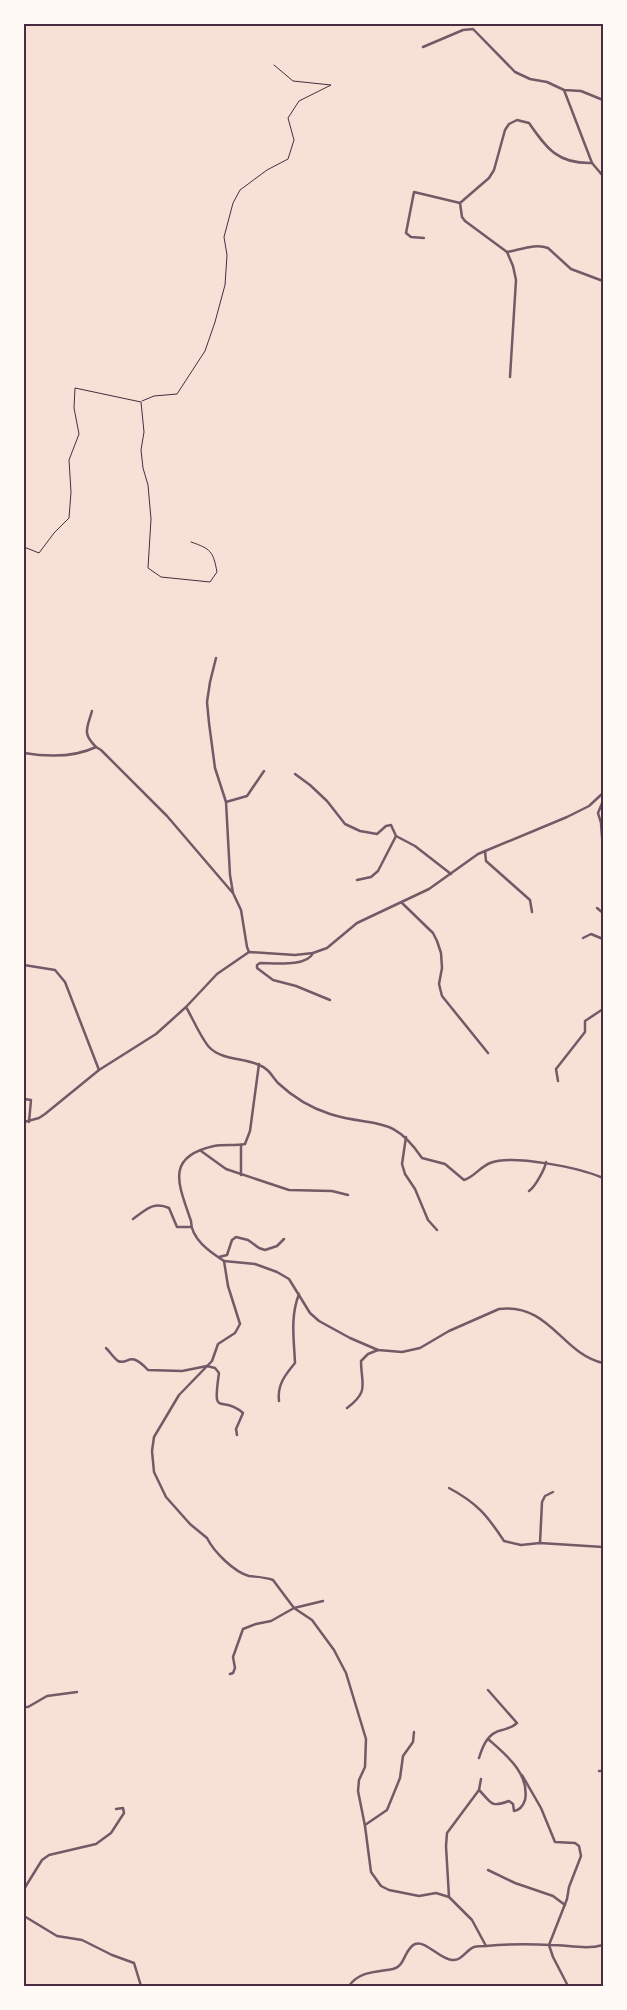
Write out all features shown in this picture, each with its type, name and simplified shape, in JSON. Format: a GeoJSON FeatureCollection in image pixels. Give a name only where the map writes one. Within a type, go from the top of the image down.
{"type":"FeatureCollection","features":[{"type":"Feature","properties":{"kind":"street"},"geometry":{"type":"LineString","coordinates":[[423,47],[462,30],[473,29],[515,72],[530,80],[547,82],[564,90],[581,91],[603,100]]}},
{"type":"Feature","properties":{"kind":"street"},"geometry":{"type":"LineString","coordinates":[[564,90],[592,163],[603,176]]}},
{"type":"Feature","properties":{"kind":"street"},"geometry":{"type":"LineString","coordinates":[[460,203],[489,178],[494,170],[505,130],[509,124],[517,120],[529,123],[543,144],[565,160],[576,164],[592,163]]}},
{"type":"Feature","properties":{"kind":"street"},"geometry":{"type":"LineString","coordinates":[[424,238],[411,237],[406,234],[414,192],[460,203]]}},
{"type":"Feature","properties":{"kind":"street"},"geometry":{"type":"LineString","coordinates":[[460,203],[462,217],[465,221],[507,252],[514,266],[516,280],[510,377]]}},
{"type":"Feature","properties":{"kind":"street"},"geometry":{"type":"LineString","coordinates":[[507,252],[537,245],[543,246],[548,248],[571,269],[603,281]]}},
{"type":"Feature","properties":{"kind":"street"},"geometry":{"type":"LineString","coordinates":[[216,658],[207,702],[215,768],[226,802],[230,875],[233,893]]}},
{"type":"Feature","properties":{"kind":"street"},"geometry":{"type":"LineString","coordinates":[[92,712],[86,732],[88,738],[167,816],[233,893],[241,910],[249,952]]}},
{"type":"Feature","properties":{"kind":"street"},"geometry":{"type":"LineString","coordinates":[[24,754],[49,757],[86,752],[96,747]]}},
{"type":"Feature","properties":{"kind":"street"},"geometry":{"type":"LineString","coordinates":[[226,802],[247,796],[264,772]]}},
{"type":"Feature","properties":{"kind":"street"},"geometry":{"type":"LineString","coordinates":[[295,774],[327,801],[344,824],[372,834],[377,834],[386,826],[391,825],[396,836],[416,846],[451,874]]}},
{"type":"Feature","properties":{"kind":"street"},"geometry":{"type":"LineString","coordinates":[[24,1122],[39,1118],[50,1111],[99,1070],[156,1034],[186,1007],[217,974],[249,952],[295,955],[313,953],[326,948],[357,923],[430,889],[478,854],[567,817],[589,806],[603,793]]}},
{"type":"Feature","properties":{"kind":"street"},"geometry":{"type":"LineString","coordinates":[[603,801],[598,813],[601,823],[603,850]]}},
{"type":"Feature","properties":{"kind":"street"},"geometry":{"type":"LineString","coordinates":[[357,880],[371,878],[378,872],[396,836]]}},
{"type":"Feature","properties":{"kind":"street"},"geometry":{"type":"LineString","coordinates":[[485,851],[486,861],[530,900],[532,912]]}},
{"type":"Feature","properties":{"kind":"street"},"geometry":{"type":"LineString","coordinates":[[402,903],[433,933],[441,952],[442,968],[439,984],[442,996],[488,1053]]}},
{"type":"Feature","properties":{"kind":"street"},"geometry":{"type":"LineString","coordinates":[[597,908],[603,913]]}},
{"type":"Feature","properties":{"kind":"street"},"geometry":{"type":"LineString","coordinates":[[583,938],[591,934],[603,939]]}},
{"type":"Feature","properties":{"kind":"street"},"geometry":{"type":"LineString","coordinates":[[313,953],[310,959],[306,961],[260,963],[257,965],[257,968],[273,980],[296,986],[330,1000]]}},
{"type":"Feature","properties":{"kind":"street"},"geometry":{"type":"LineString","coordinates":[[24,965],[55,970],[66,982],[99,1070]]}},
{"type":"Feature","properties":{"kind":"street"},"geometry":{"type":"LineString","coordinates":[[186,1007],[209,1047],[220,1054],[259,1064],[278,1083],[305,1104],[331,1114],[386,1125],[396,1129],[410,1140],[422,1158],[445,1164],[464,1180],[469,1179],[488,1164],[499,1161],[546,1162],[603,1178]]}},
{"type":"Feature","properties":{"kind":"street"},"geometry":{"type":"LineString","coordinates":[[558,1081],[556,1069],[584,1032],[585,1021],[603,1009]]}},
{"type":"Feature","properties":{"kind":"street"},"geometry":{"type":"LineString","coordinates":[[259,1064],[250,1131],[245,1144],[215,1146],[201,1151],[184,1159],[178,1171],[191,1227],[197,1238],[217,1257],[224,1261],[255,1264],[277,1272],[289,1279],[310,1313],[319,1321],[350,1338],[378,1350],[402,1352],[420,1348],[449,1330],[499,1309],[507,1308],[535,1314],[576,1348],[596,1361],[603,1363]]}},
{"type":"Feature","properties":{"kind":"street"},"geometry":{"type":"LineString","coordinates":[[24,1099],[31,1100],[29,1122]]}},
{"type":"Feature","properties":{"kind":"street"},"geometry":{"type":"LineString","coordinates":[[406,1137],[402,1164],[405,1174],[415,1189],[428,1220],[437,1230]]}},
{"type":"Feature","properties":{"kind":"street"},"geometry":{"type":"LineString","coordinates":[[242,1145],[242,1175]]}},
{"type":"Feature","properties":{"kind":"street"},"geometry":{"type":"LineString","coordinates":[[201,1151],[226,1169],[289,1190],[332,1191],[348,1195]]}},
{"type":"Feature","properties":{"kind":"street"},"geometry":{"type":"LineString","coordinates":[[529,1191],[538,1183],[539,1175],[546,1166],[546,1162]]}},
{"type":"Feature","properties":{"kind":"street"},"geometry":{"type":"LineString","coordinates":[[133,1219],[152,1206],[161,1204],[169,1208],[177,1227],[191,1227]]}},
{"type":"Feature","properties":{"kind":"street"},"geometry":{"type":"LineString","coordinates":[[217,1257],[227,1255],[232,1240],[236,1237],[248,1240],[265,1250],[277,1246],[284,1239]]}},
{"type":"Feature","properties":{"kind":"street"},"geometry":{"type":"LineString","coordinates":[[224,1261],[228,1286],[240,1324],[235,1333],[218,1344],[212,1361],[179,1395],[154,1437],[152,1451],[154,1472],[174,1506],[208,1538],[210,1544],[226,1562],[248,1576],[273,1580],[294,1608],[312,1620],[334,1650],[346,1673],[366,1739],[365,1767],[359,1780],[358,1792],[365,1826],[370,1872],[380,1886],[389,1890],[419,1896],[436,1892],[449,1898],[472,1920],[486,1946]]}},
{"type":"Feature","properties":{"kind":"street"},"geometry":{"type":"LineString","coordinates":[[279,1401],[278,1390],[285,1375],[295,1363],[293,1323],[294,1306],[299,1294]]}},
{"type":"Feature","properties":{"kind":"street"},"geometry":{"type":"LineString","coordinates":[[106,1348],[119,1361],[122,1362],[131,1358],[138,1360],[148,1370],[182,1371],[207,1366],[215,1368],[218,1373],[216,1402],[237,1408],[243,1413],[236,1429],[237,1435]]}},
{"type":"Feature","properties":{"kind":"street"},"geometry":{"type":"LineString","coordinates":[[347,1408],[361,1395],[364,1386],[361,1361],[368,1354],[378,1350]]}},
{"type":"Feature","properties":{"kind":"street"},"geometry":{"type":"LineString","coordinates":[[448,1488],[461,1495],[487,1515],[504,1541],[521,1546],[540,1543],[603,1546]]}},
{"type":"Feature","properties":{"kind":"street"},"geometry":{"type":"LineString","coordinates":[[540,1543],[542,1502],[546,1496],[553,1492]]}},
{"type":"Feature","properties":{"kind":"street"},"geometry":{"type":"LineString","coordinates":[[230,1674],[233,1673],[235,1668],[233,1657],[243,1630],[256,1624],[271,1621],[294,1608],[323,1601]]}},
{"type":"Feature","properties":{"kind":"street"},"geometry":{"type":"LineString","coordinates":[[480,1758],[488,1738],[493,1732],[513,1727],[517,1723],[488,1690]]}},
{"type":"Feature","properties":{"kind":"street"},"geometry":{"type":"LineString","coordinates":[[24,1707],[28,1707],[47,1696],[77,1692]]}},
{"type":"Feature","properties":{"kind":"street"},"geometry":{"type":"LineString","coordinates":[[365,1826],[387,1810],[400,1778],[403,1756],[413,1742],[414,1732]]}},
{"type":"Feature","properties":{"kind":"street"},"geometry":{"type":"LineString","coordinates":[[488,1738],[512,1761],[522,1775],[541,1808],[555,1842],[575,1843],[579,1846],[581,1856],[568,1887],[565,1905],[549,1944],[553,1957],[568,1986]]}},
{"type":"Feature","properties":{"kind":"street"},"geometry":{"type":"LineString","coordinates":[[479,1790],[492,1804],[497,1806],[510,1802],[513,1804],[514,1811],[518,1810],[523,1805],[525,1798],[522,1775]]}},
{"type":"Feature","properties":{"kind":"street"},"geometry":{"type":"LineString","coordinates":[[449,1898],[447,1833],[479,1790],[481,1779]]}},
{"type":"Feature","properties":{"kind":"street"},"geometry":{"type":"LineString","coordinates":[[24,1889],[42,1860],[49,1855],[96,1844],[111,1833],[124,1813],[123,1808],[116,1809]]}},
{"type":"Feature","properties":{"kind":"street"},"geometry":{"type":"LineString","coordinates":[[488,1870],[515,1883],[553,1896],[565,1905]]}},
{"type":"Feature","properties":{"kind":"street"},"geometry":{"type":"LineString","coordinates":[[24,1916],[57,1936],[82,1940],[112,1955],[134,1963],[141,1986]]}},
{"type":"Feature","properties":{"kind":"street"},"geometry":{"type":"LineString","coordinates":[[349,1986],[353,1980],[369,1972],[396,1969],[402,1964],[409,1950],[415,1944],[423,1944],[441,1957],[454,1960],[461,1958],[473,1947],[549,1944],[593,1948],[603,1945]]}},
{"type":"Feature","properties":{"kind":"path"},"geometry":{"type":"LineString","coordinates":[[24,547],[39,553],[54,533],[69,518],[71,492],[69,460],[79,434],[74,408],[75,388],[141,402],[154,396],[177,394],[205,351],[225,285],[226,255],[224,237],[233,203],[240,190],[267,170],[288,159],[294,140],[288,118],[299,101],[331,84],[293,82],[274,65]]}},
{"type":"Feature","properties":{"kind":"path"},"geometry":{"type":"LineString","coordinates":[[141,402],[144,432],[141,450],[143,468],[148,485],[151,519],[148,568],[160,577],[210,582],[217,572],[214,556],[208,548],[191,542]]}}]}
